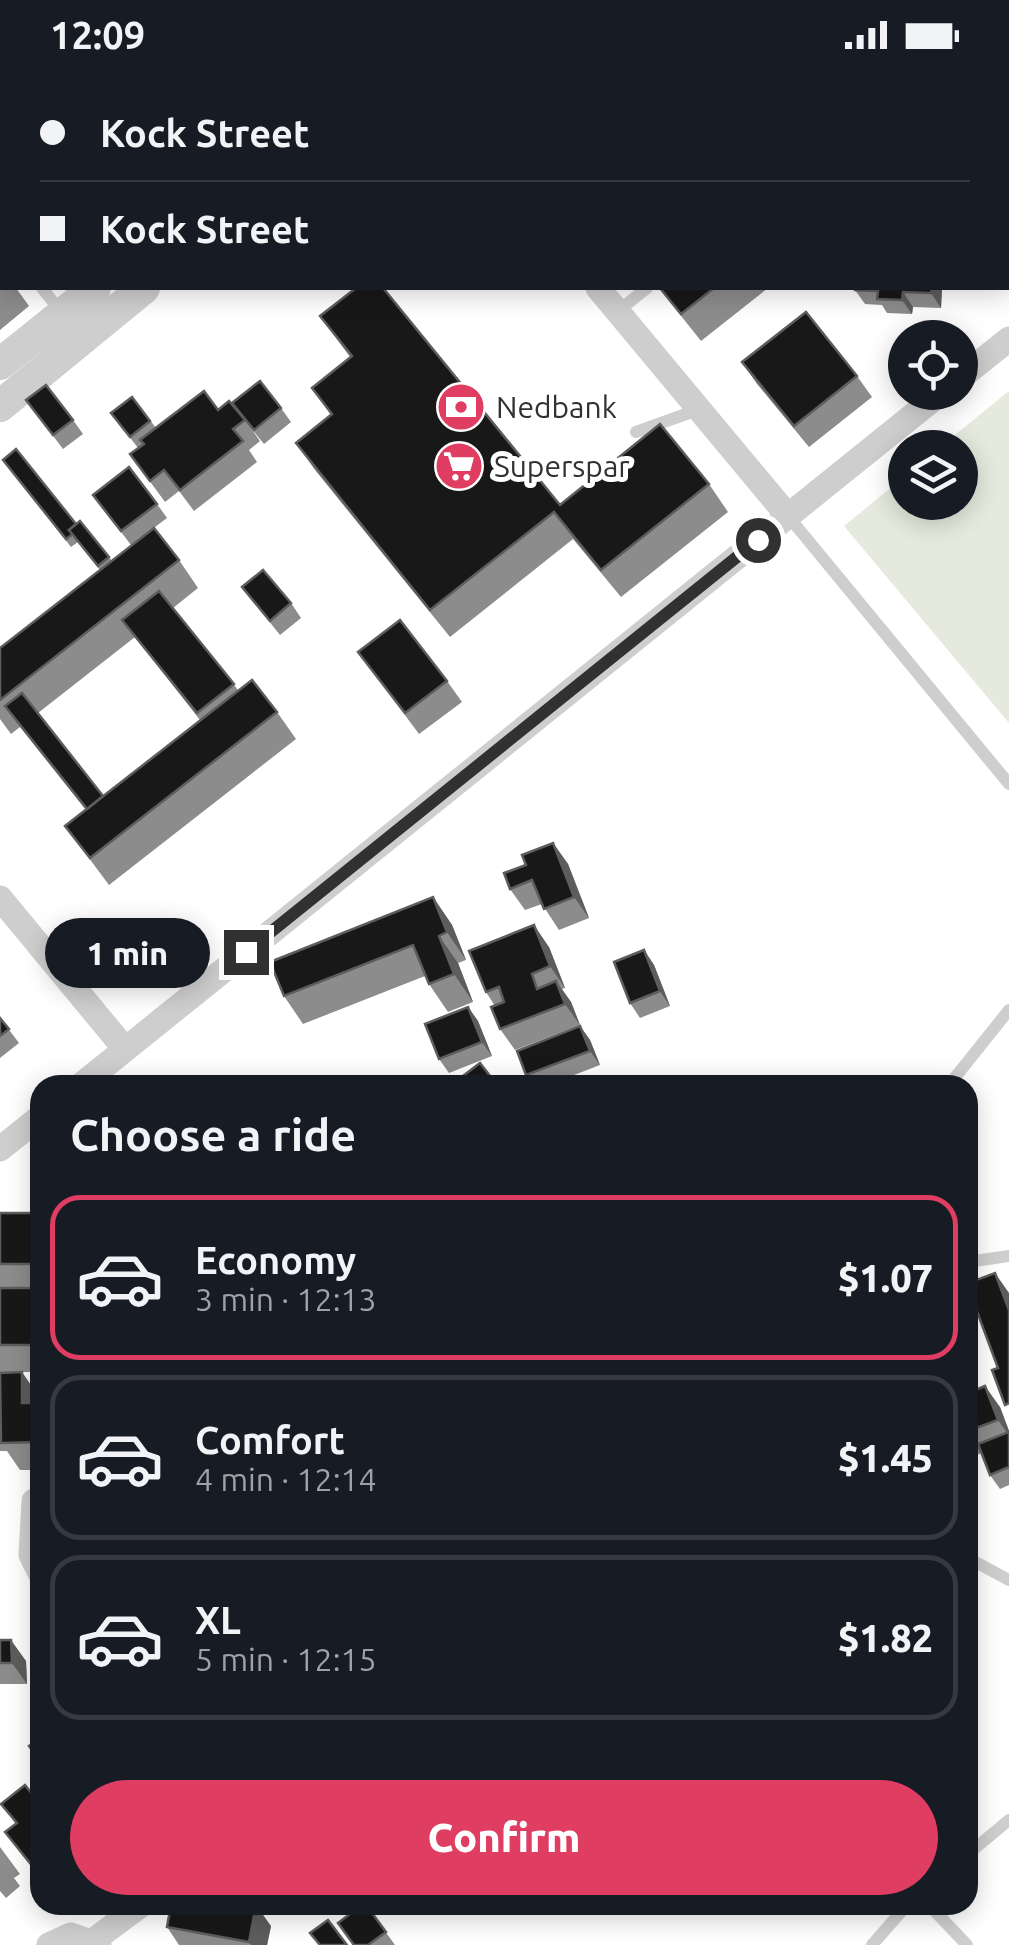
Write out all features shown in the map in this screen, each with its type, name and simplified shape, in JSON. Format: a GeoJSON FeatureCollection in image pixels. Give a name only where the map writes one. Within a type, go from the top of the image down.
{"type":"FeatureCollection","features":[{"type":"Feature","properties":{"kind":"street"},"geometry":{"type":"LineString","coordinates":[[0,364],[84,307],[138,290]]}},
{"type":"Feature","properties":{"kind":"street"},"geometry":{"type":"LineString","coordinates":[[600,290],[788,516]]}},
{"type":"Feature","properties":{"kind":"street"},"geometry":{"type":"LineString","coordinates":[[0,406],[84,307]]}},
{"type":"Feature","properties":{"kind":"street"},"geometry":{"type":"LineString","coordinates":[[978,364],[1009,339]]}},
{"type":"Feature","properties":{"kind":"street"},"geometry":{"type":"LineString","coordinates":[[93,1075],[920,410]]}},
{"type":"Feature","properties":{"kind":"street"},"geometry":{"type":"LineString","coordinates":[[0,898],[125,1050]]}},
{"type":"Feature","properties":{"kind":"street"},"geometry":{"type":"LineString","coordinates":[[0,1149],[30,1126]]}},
{"type":"Feature","properties":{"kind":"street"},"geometry":{"type":"LineString","coordinates":[[48,1945],[71,1935],[96,1943],[129,1915]]}},
{"type":"Feature","properties":{"kind":"lane"},"geometry":{"type":"LineString","coordinates":[[46,290],[84,307]]}},
{"type":"Feature","properties":{"kind":"lane"},"geometry":{"type":"LineString","coordinates":[[618,312],[645,290]]}},
{"type":"Feature","properties":{"kind":"lane"},"geometry":{"type":"LineString","coordinates":[[636,432],[700,409]]}},
{"type":"Feature","properties":{"kind":"lane"},"geometry":{"type":"LineString","coordinates":[[788,516],[1009,784]]}},
{"type":"Feature","properties":{"kind":"lane"},"geometry":{"type":"LineString","coordinates":[[957,1075],[1009,1010]]}},
{"type":"Feature","properties":{"kind":"lane"},"geometry":{"type":"LineString","coordinates":[[978,1261],[1009,1256]]}},
{"type":"Feature","properties":{"kind":"lane"},"geometry":{"type":"LineString","coordinates":[[978,1563],[1009,1580]]}},
{"type":"Feature","properties":{"kind":"lane"},"geometry":{"type":"LineString","coordinates":[[978,1846],[1009,1820]]}},
{"type":"Feature","properties":{"kind":"lane"},"geometry":{"type":"LineString","coordinates":[[872,1945],[898,1915]]}},
{"type":"Feature","properties":{"kind":"lane"},"geometry":{"type":"LineString","coordinates":[[938,1915],[967,1945]]}},
{"type":"Feature","properties":{"kind":"shaded area"},"geometry":{"type":"Polygon","coordinates":[[[1009,391],[1009,723],[844,526],[888,490],[888,520],[978,520],[978,430],[961,430],[1009,391]]]}},
{"type":"Feature","properties":{"kind":"building"},"geometry":{"type":"Polygon","coordinates":[[[353,290],[385,290],[560,505],[660,424],[709,484],[601,570],[554,512],[430,610],[296,443],[332,414],[312,388],[352,356],[320,316],[353,290]]]}},
{"type":"Feature","properties":{"kind":"building"},"geometry":{"type":"Polygon","coordinates":[[[662,290],[711,290],[681,314],[662,290]]]}},
{"type":"Feature","properties":{"kind":"building"},"geometry":{"type":"Polygon","coordinates":[[[855,290],[932,290],[903,292],[902,300],[877,299],[878,291],[855,290]]]}},
{"type":"Feature","properties":{"kind":"building"},"geometry":{"type":"Polygon","coordinates":[[[806,312],[857,376],[794,426],[742,362],[806,312]]]}},
{"type":"Feature","properties":{"kind":"building"},"geometry":{"type":"Polygon","coordinates":[[[260,381],[281,408],[254,430],[232,403],[260,381]]]}},
{"type":"Feature","properties":{"kind":"building"},"geometry":{"type":"Polygon","coordinates":[[[46,385],[73,420],[53,435],[26,400],[46,385]]]}},
{"type":"Feature","properties":{"kind":"building"},"geometry":{"type":"Polygon","coordinates":[[[204,391],[218,410],[229,401],[245,420],[233,429],[243,441],[180,490],[164,470],[150,481],[130,454],[144,444],[140,440],[204,391]]]}},
{"type":"Feature","properties":{"kind":"building"},"geometry":{"type":"Polygon","coordinates":[[[132,397],[150,421],[130,437],[111,413],[132,397]]]}},
{"type":"Feature","properties":{"kind":"building"},"geometry":{"type":"Polygon","coordinates":[[[16,449],[76,524],[69,530],[73,534],[66,539],[3,460],[16,449]]]}},
{"type":"Feature","properties":{"kind":"building"},"geometry":{"type":"Polygon","coordinates":[[[129,467],[157,504],[121,531],[93,495],[129,467]]]}},
{"type":"Feature","properties":{"kind":"building"},"geometry":{"type":"Polygon","coordinates":[[[80,521],[109,557],[98,566],[69,530],[80,521]]]}},
{"type":"Feature","properties":{"kind":"building"},"geometry":{"type":"Polygon","coordinates":[[[154,528],[179,560],[0,700],[0,648],[154,528]]]}},
{"type":"Feature","properties":{"kind":"building"},"geometry":{"type":"Polygon","coordinates":[[[263,570],[291,603],[270,621],[242,587],[263,570]]]}},
{"type":"Feature","properties":{"kind":"building"},"geometry":{"type":"Polygon","coordinates":[[[159,591],[234,684],[197,713],[122,620],[159,591]]]}},
{"type":"Feature","properties":{"kind":"building"},"geometry":{"type":"Polygon","coordinates":[[[400,620],[447,681],[405,713],[358,652],[400,620]]]}},
{"type":"Feature","properties":{"kind":"building"},"geometry":{"type":"Polygon","coordinates":[[[252,680],[277,712],[90,858],[65,826],[252,680]]]}},
{"type":"Feature","properties":{"kind":"building"},"geometry":{"type":"Polygon","coordinates":[[[22,693],[103,796],[87,809],[5,706],[22,693]]]}},
{"type":"Feature","properties":{"kind":"building"},"geometry":{"type":"Polygon","coordinates":[[[553,843],[574,897],[544,909],[532,880],[510,889],[504,873],[526,865],[522,855],[553,843]]]}},
{"type":"Feature","properties":{"kind":"building"},"geometry":{"type":"Polygon","coordinates":[[[433,897],[447,932],[439,936],[454,974],[429,984],[413,945],[284,996],[270,962],[433,897]]]}},
{"type":"Feature","properties":{"kind":"building"},"geometry":{"type":"Polygon","coordinates":[[[534,925],[550,966],[532,974],[537,989],[556,981],[565,1004],[500,1029],[491,1007],[504,1002],[499,987],[486,992],[469,951],[534,925]]]}},
{"type":"Feature","properties":{"kind":"building"},"geometry":{"type":"Polygon","coordinates":[[[644,950],[660,991],[630,1003],[614,962],[644,950]]]}},
{"type":"Feature","properties":{"kind":"building"},"geometry":{"type":"Polygon","coordinates":[[[468,1007],[482,1042],[439,1059],[425,1024],[468,1007]]]}},
{"type":"Feature","properties":{"kind":"building"},"geometry":{"type":"Polygon","coordinates":[[[0,1018],[9,1029],[0,1036],[0,1018]]]}},
{"type":"Feature","properties":{"kind":"building"},"geometry":{"type":"Polygon","coordinates":[[[580,1026],[590,1051],[526,1075],[517,1051],[580,1026]]]}},
{"type":"Feature","properties":{"kind":"building"},"geometry":{"type":"Polygon","coordinates":[[[480,1063],[489,1075],[464,1075],[480,1063]]]}},
{"type":"Feature","properties":{"kind":"building"},"geometry":{"type":"Polygon","coordinates":[[[0,1213],[30,1213],[30,1264],[0,1264],[0,1213]]]}},
{"type":"Feature","properties":{"kind":"building"},"geometry":{"type":"Polygon","coordinates":[[[995,1273],[1009,1310],[1009,1403],[1005,1405],[992,1370],[998,1368],[978,1314],[978,1279],[995,1273]]]}},
{"type":"Feature","properties":{"kind":"building"},"geometry":{"type":"Polygon","coordinates":[[[0,1288],[30,1288],[30,1345],[0,1345],[0,1288]]]}},
{"type":"Feature","properties":{"kind":"building"},"geometry":{"type":"Polygon","coordinates":[[[22,1372],[22,1403],[30,1403],[30,1442],[1,1443],[0,1373],[22,1372]]]}},
{"type":"Feature","properties":{"kind":"building"},"geometry":{"type":"Polygon","coordinates":[[[985,1386],[998,1420],[978,1427],[978,1389],[985,1386]]]}},
{"type":"Feature","properties":{"kind":"building"},"geometry":{"type":"Polygon","coordinates":[[[1009,1432],[1009,1467],[990,1475],[978,1444],[1009,1432]]]}},
{"type":"Feature","properties":{"kind":"building"},"geometry":{"type":"Polygon","coordinates":[[[0,1640],[11,1640],[12,1663],[0,1663],[0,1640]]]}},
{"type":"Feature","properties":{"kind":"building"},"geometry":{"type":"Polygon","coordinates":[[[25,1785],[30,1791],[30,1863],[5,1832],[17,1823],[1,1804],[25,1785]]]}},
{"type":"Feature","properties":{"kind":"building"},"geometry":{"type":"Polygon","coordinates":[[[169,1915],[254,1915],[249,1942],[167,1927],[169,1915]]]}},
{"type":"Feature","properties":{"kind":"building"},"geometry":{"type":"Polygon","coordinates":[[[349,1915],[373,1915],[386,1932],[368,1945],[354,1945],[338,1923],[349,1915]]]}},
{"type":"Feature","properties":{"kind":"building"},"geometry":{"type":"Polygon","coordinates":[[[328,1920],[347,1945],[320,1945],[310,1933],[328,1920]]]}},
{"type":"Feature","properties":{"kind":"place","name":"Nedbank"},"geometry":{"type":"Point","coordinates":[461,407]}},
{"type":"Feature","properties":{"kind":"place","name":"Superspar"},"geometry":{"type":"Point","coordinates":[459,466]}},
{"type":"Feature","properties":{"kind":"route"},"geometry":{"type":"LineString","coordinates":[[246,952],[758,540]]}}]}
